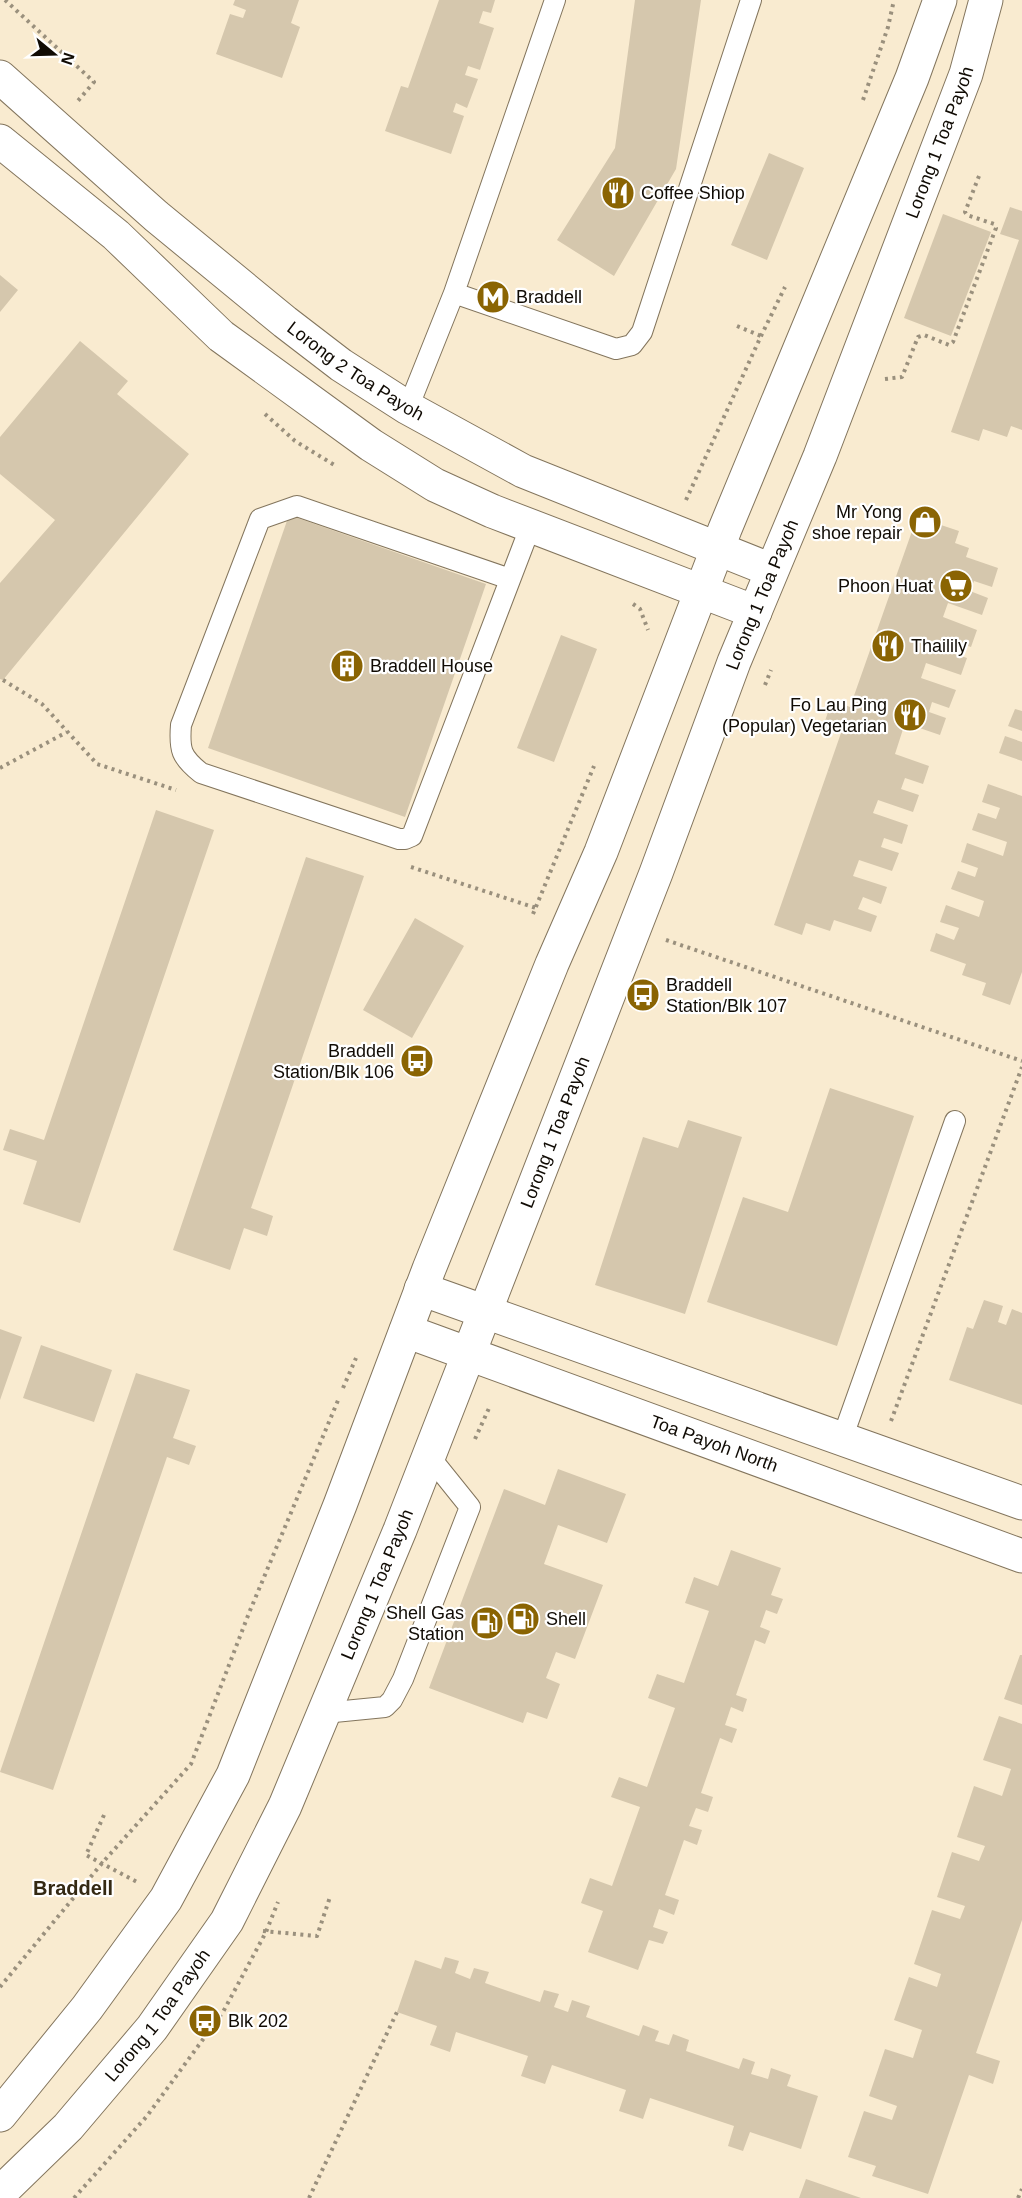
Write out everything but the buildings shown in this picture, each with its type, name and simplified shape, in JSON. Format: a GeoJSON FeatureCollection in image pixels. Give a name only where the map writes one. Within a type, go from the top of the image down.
{"type":"FeatureCollection","features":[{"type":"Feature","properties":{"kind":"main road"},"geometry":{"type":"LineString","coordinates":[[0,2115],[87,2008],[166,1899],[233,1775],[421,1289],[548,975],[601,852],[717,549],[908,89],[940,0]]}},
{"type":"Feature","properties":{"kind":"main road","name":"Lorong 1 Toa Payoh"},"geometry":{"type":"LineString","coordinates":[[0,2193],[68,2127],[152,2028],[227,1921],[285,1806],[429,1456],[634,928],[734,662],[820,456],[966,74],[986,0]]}},
{"type":"Feature","properties":{"kind":"main road","name":"Lorong 2 Toa Payoh"},"geometry":{"type":"LineString","coordinates":[[0,77],[156,216],[285,322],[341,365],[408,408],[523,471],[771,570]]}},
{"type":"Feature","properties":{"kind":"main road"},"geometry":{"type":"LineString","coordinates":[[0,141],[116,236],[221,336],[371,445],[435,485],[492,511],[755,612]]}},
{"type":"Feature","properties":{"kind":"main road"},"geometry":{"type":"LineString","coordinates":[[421,1289],[1022,1503]]}},
{"type":"Feature","properties":{"kind":"main road","name":"Toa Payoh North"},"geometry":{"type":"LineString","coordinates":[[406,1332],[1022,1556]]}},
{"type":"Feature","properties":{"kind":"lane"},"geometry":{"type":"LineString","coordinates":[[408,408],[454,293],[555,0]]}},
{"type":"Feature","properties":{"kind":"lane"},"geometry":{"type":"LineString","coordinates":[[454,293],[616,349],[632,345],[642,332],[751,0]]}},
{"type":"Feature","properties":{"kind":"lane"},"geometry":{"type":"LineString","coordinates":[[510,579],[297,506],[260,519],[181,725],[180,746],[186,761],[201,773],[377,832],[399,839],[412,836],[531,525]]}},
{"type":"Feature","properties":{"kind":"lane"},"geometry":{"type":"LineString","coordinates":[[842,1439],[955,1121]]}},
{"type":"Feature","properties":{"kind":"lane"},"geometry":{"type":"LineString","coordinates":[[324,1713],[385,1707],[392,1700],[403,1679],[470,1507],[429,1456]]}},
{"type":"Feature","properties":{"kind":"path"},"geometry":{"type":"LineString","coordinates":[[5,0],[94,82]]}},
{"type":"Feature","properties":{"kind":"path"},"geometry":{"type":"LineString","coordinates":[[861,104],[888,27],[894,0]]}},
{"type":"Feature","properties":{"kind":"path"},"geometry":{"type":"LineString","coordinates":[[880,383],[885,379],[902,377],[918,337],[924,335],[950,345],[953,342],[996,228],[994,224],[967,215],[965,212],[979,176]]}},
{"type":"Feature","properties":{"kind":"path"},"geometry":{"type":"LineString","coordinates":[[686,501],[786,285]]}},
{"type":"Feature","properties":{"kind":"path"},"geometry":{"type":"LineString","coordinates":[[640,609],[648,629],[645,637]]}},
{"type":"Feature","properties":{"kind":"path"},"geometry":{"type":"LineString","coordinates":[[0,768],[67,732]]}},
{"type":"Feature","properties":{"kind":"path"},"geometry":{"type":"LineString","coordinates":[[536,908],[595,764]]}},
{"type":"Feature","properties":{"kind":"path"},"geometry":{"type":"LineString","coordinates":[[634,928],[1022,1061]]}},
{"type":"Feature","properties":{"kind":"path"},"geometry":{"type":"LineString","coordinates":[[880,1453],[1022,1067]]}},
{"type":"Feature","properties":{"kind":"path"},"geometry":{"type":"LineString","coordinates":[[0,1987],[103,1862],[191,1764],[249,1613],[339,1398]]}},
{"type":"Feature","properties":{"kind":"path"},"geometry":{"type":"LineString","coordinates":[[103,1862],[86,1855],[104,1815]]}},
{"type":"Feature","properties":{"kind":"path"},"geometry":{"type":"LineString","coordinates":[[74,2198],[147,2116],[223,2012],[266,1932],[316,1936],[330,1897]]}},
{"type":"Feature","properties":{"kind":"path"},"geometry":{"type":"LineString","coordinates":[[309,2198],[397,2012]]}},
{"type":"Feature","properties":{"kind":"path"},"geometry":{"type":"LineString","coordinates":[[1018,2198],[1022,2189]]}},
{"type":"Feature","properties":{"kind":"place","name":"Coffee Shiop"},"geometry":{"type":"Point","coordinates":[618,193]}},
{"type":"Feature","properties":{"kind":"place","name":"Braddell"},"geometry":{"type":"Point","coordinates":[493,297]}},
{"type":"Feature","properties":{"kind":"place","name":"Mr Yong shoe repair"},"geometry":{"type":"Point","coordinates":[925,522]}},
{"type":"Feature","properties":{"kind":"place","name":"Phoon Huat"},"geometry":{"type":"Point","coordinates":[956,586]}},
{"type":"Feature","properties":{"kind":"place","name":"Thailily"},"geometry":{"type":"Point","coordinates":[888,646]}},
{"type":"Feature","properties":{"kind":"place","name":"Braddell House"},"geometry":{"type":"Point","coordinates":[347,666]}},
{"type":"Feature","properties":{"kind":"place","name":"Fo Lau Ping (Popular) Vegetarian"},"geometry":{"type":"Point","coordinates":[910,715]}},
{"type":"Feature","properties":{"kind":"place","name":"Braddell Station/Blk 107"},"geometry":{"type":"Point","coordinates":[643,995]}},
{"type":"Feature","properties":{"kind":"place","name":"Braddell Station/Blk 106"},"geometry":{"type":"Point","coordinates":[417,1061]}},
{"type":"Feature","properties":{"kind":"place","name":"Shell"},"geometry":{"type":"Point","coordinates":[523,1619]}},
{"type":"Feature","properties":{"kind":"place","name":"Shell Gas Station"},"geometry":{"type":"Point","coordinates":[487,1623]}},
{"type":"Feature","properties":{"kind":"place","name":"Blk 202"},"geometry":{"type":"Point","coordinates":[205,2021]}},
{"type":"Feature","properties":{"kind":"district","name":"Braddell"},"geometry":{"type":"Point","coordinates":[73,1888]}}]}
